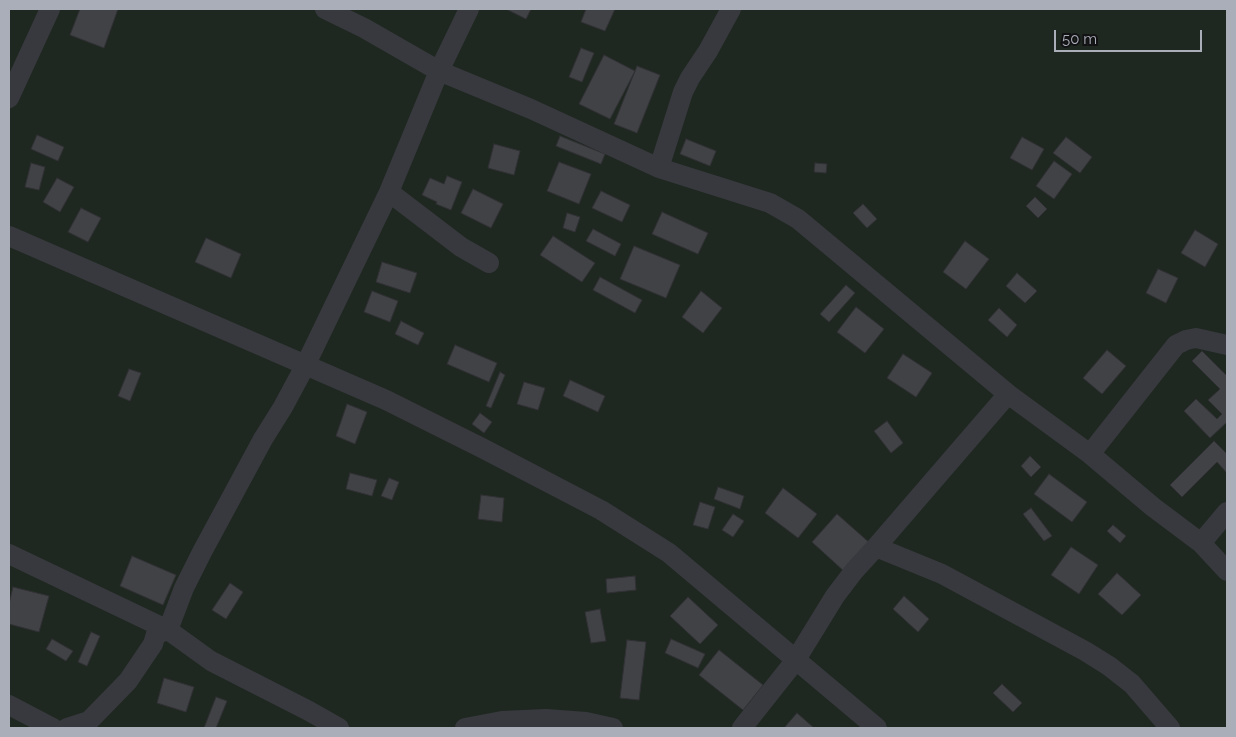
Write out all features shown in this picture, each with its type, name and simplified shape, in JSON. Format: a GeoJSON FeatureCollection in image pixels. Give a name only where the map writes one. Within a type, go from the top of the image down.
{"type":"FeatureCollection","features":[{"type":"Feature","properties":{"kind":"street"},"geometry":{"type":"LineString","coordinates":[[9,98],[50,9]]}},
{"type":"Feature","properties":{"kind":"street"},"geometry":{"type":"LineString","coordinates":[[325,9],[364,28],[439,71],[531,109],[659,168],[770,203],[798,219],[1008,394],[1090,454],[1153,507],[1201,543],[1227,571]]}},
{"type":"Feature","properties":{"kind":"street"},"geometry":{"type":"LineString","coordinates":[[168,630],[184,588],[202,552],[263,439],[306,366],[389,192],[439,71],[469,9]]}},
{"type":"Feature","properties":{"kind":"street"},"geometry":{"type":"LineString","coordinates":[[659,168],[683,92],[731,9]]}},
{"type":"Feature","properties":{"kind":"street"},"geometry":{"type":"LineString","coordinates":[[389,192],[461,247],[488,263]]}},
{"type":"Feature","properties":{"kind":"street"},"geometry":{"type":"LineString","coordinates":[[9,236],[386,400],[601,510],[669,553],[877,728]]}},
{"type":"Feature","properties":{"kind":"street"},"geometry":{"type":"LineString","coordinates":[[1090,454],[1176,345],[1196,338],[1227,345]]}},
{"type":"Feature","properties":{"kind":"street"},"geometry":{"type":"LineString","coordinates":[[742,728],[795,660],[835,596],[854,571],[1008,394]]}},
{"type":"Feature","properties":{"kind":"street"},"geometry":{"type":"LineString","coordinates":[[1201,543],[1227,512]]}},
{"type":"Feature","properties":{"kind":"street"},"geometry":{"type":"LineString","coordinates":[[876,547],[942,574],[1086,650],[1132,684],[1170,728]]}},
{"type":"Feature","properties":{"kind":"street"},"geometry":{"type":"LineString","coordinates":[[9,554],[168,630],[211,661],[339,728]]}},
{"type":"Feature","properties":{"kind":"street"},"geometry":{"type":"LineString","coordinates":[[67,728],[89,721],[128,681],[153,644],[156,634],[168,630]]}},
{"type":"Feature","properties":{"kind":"street"},"geometry":{"type":"LineString","coordinates":[[9,705],[53,728]]}},
{"type":"Feature","properties":{"kind":"street"},"geometry":{"type":"LineString","coordinates":[[465,728],[502,720],[546,719],[586,722],[613,728]]}},
{"type":"Feature","properties":{"kind":"shaded area"},"geometry":{"type":"Polygon","coordinates":[[[9,9],[1227,9],[1227,728],[9,728],[9,9]]]}},
{"type":"Feature","properties":{"kind":"building"},"geometry":{"type":"Polygon","coordinates":[[[80,9],[118,9],[104,48],[70,35],[80,9]]]}},
{"type":"Feature","properties":{"kind":"building"},"geometry":{"type":"Polygon","coordinates":[[[506,9],[531,9],[526,19],[506,9]]]}},
{"type":"Feature","properties":{"kind":"building"},"geometry":{"type":"Polygon","coordinates":[[[586,9],[615,9],[605,31],[581,22],[586,9]]]}},
{"type":"Feature","properties":{"kind":"building"},"geometry":{"type":"Polygon","coordinates":[[[581,48],[594,53],[582,82],[569,77],[581,48]]]}},
{"type":"Feature","properties":{"kind":"building"},"geometry":{"type":"Polygon","coordinates":[[[604,55],[635,71],[610,119],[579,104],[604,55]]]}},
{"type":"Feature","properties":{"kind":"building"},"geometry":{"type":"Polygon","coordinates":[[[637,66],[660,75],[637,133],[614,124],[637,66]]]}},
{"type":"Feature","properties":{"kind":"building"},"geometry":{"type":"Polygon","coordinates":[[[37,135],[64,147],[58,161],[31,149],[37,135]]]}},
{"type":"Feature","properties":{"kind":"building"},"geometry":{"type":"Polygon","coordinates":[[[560,136],[605,154],[601,164],[556,146],[560,136]]]}},
{"type":"Feature","properties":{"kind":"building"},"geometry":{"type":"Polygon","coordinates":[[[1022,137],[1044,149],[1032,170],[1010,158],[1022,137]]]}},
{"type":"Feature","properties":{"kind":"building"},"geometry":{"type":"Polygon","coordinates":[[[1066,137],[1092,157],[1080,173],[1053,153],[1066,137]]]}},
{"type":"Feature","properties":{"kind":"building"},"geometry":{"type":"Polygon","coordinates":[[[686,139],[716,151],[710,166],[680,154],[686,139]]]}},
{"type":"Feature","properties":{"kind":"building"},"geometry":{"type":"Polygon","coordinates":[[[494,144],[520,151],[514,175],[488,168],[494,144]]]}},
{"type":"Feature","properties":{"kind":"building"},"geometry":{"type":"Polygon","coordinates":[[[1054,161],[1072,174],[1054,199],[1036,186],[1054,161]]]}},
{"type":"Feature","properties":{"kind":"building"},"geometry":{"type":"Polygon","coordinates":[[[559,162],[591,174],[579,204],[547,191],[559,162]]]}},
{"type":"Feature","properties":{"kind":"building"},"geometry":{"type":"Polygon","coordinates":[[[31,163],[45,167],[39,190],[25,187],[31,163]]]}},
{"type":"Feature","properties":{"kind":"building"},"geometry":{"type":"Polygon","coordinates":[[[815,163],[827,164],[826,173],[814,172],[815,163]]]}},
{"type":"Feature","properties":{"kind":"building"},"geometry":{"type":"Polygon","coordinates":[[[447,176],[462,182],[451,210],[436,204],[437,202],[422,195],[430,178],[444,184],[447,176]]]}},
{"type":"Feature","properties":{"kind":"building"},"geometry":{"type":"Polygon","coordinates":[[[57,178],[74,187],[60,212],[43,202],[57,178]]]}},
{"type":"Feature","properties":{"kind":"building"},"geometry":{"type":"Polygon","coordinates":[[[473,189],[503,204],[491,228],[461,213],[473,189]]]}},
{"type":"Feature","properties":{"kind":"building"},"geometry":{"type":"Polygon","coordinates":[[[601,191],[630,205],[622,222],[592,208],[601,191]]]}},
{"type":"Feature","properties":{"kind":"building"},"geometry":{"type":"Polygon","coordinates":[[[1035,197],[1047,209],[1038,218],[1026,206],[1035,197]]]}},
{"type":"Feature","properties":{"kind":"building"},"geometry":{"type":"Polygon","coordinates":[[[863,204],[877,219],[867,228],[853,213],[863,204]]]}},
{"type":"Feature","properties":{"kind":"building"},"geometry":{"type":"Polygon","coordinates":[[[81,208],[101,218],[88,242],[68,232],[81,208]]]}},
{"type":"Feature","properties":{"kind":"building"},"geometry":{"type":"Polygon","coordinates":[[[662,212],[708,233],[698,254],[652,234],[662,212]]]}},
{"type":"Feature","properties":{"kind":"building"},"geometry":{"type":"Polygon","coordinates":[[[567,213],[580,217],[575,232],[563,228],[567,213]]]}},
{"type":"Feature","properties":{"kind":"building"},"geometry":{"type":"Polygon","coordinates":[[[593,229],[621,244],[615,256],[586,241],[593,229]]]}},
{"type":"Feature","properties":{"kind":"building"},"geometry":{"type":"Polygon","coordinates":[[[1195,230],[1218,244],[1205,267],[1181,253],[1195,230]]]}},
{"type":"Feature","properties":{"kind":"building"},"geometry":{"type":"Polygon","coordinates":[[[553,236],[595,263],[582,282],[540,255],[553,236]]]}},
{"type":"Feature","properties":{"kind":"building"},"geometry":{"type":"Polygon","coordinates":[[[206,238],[241,254],[231,278],[195,262],[206,238]]]}},
{"type":"Feature","properties":{"kind":"building"},"geometry":{"type":"Polygon","coordinates":[[[965,241],[989,259],[966,289],[943,272],[965,241]]]}},
{"type":"Feature","properties":{"kind":"building"},"geometry":{"type":"Polygon","coordinates":[[[634,246],[680,265],[666,298],[620,279],[634,246]]]}},
{"type":"Feature","properties":{"kind":"building"},"geometry":{"type":"Polygon","coordinates":[[[382,262],[417,273],[410,293],[376,282],[382,262]]]}},
{"type":"Feature","properties":{"kind":"building"},"geometry":{"type":"Polygon","coordinates":[[[1158,269],[1178,278],[1166,303],[1146,293],[1158,269]]]}},
{"type":"Feature","properties":{"kind":"building"},"geometry":{"type":"Polygon","coordinates":[[[1017,273],[1037,291],[1025,303],[1006,286],[1017,273]]]}},
{"type":"Feature","properties":{"kind":"building"},"geometry":{"type":"Polygon","coordinates":[[[600,277],[642,300],[635,313],[593,290],[600,277]]]}},
{"type":"Feature","properties":{"kind":"building"},"geometry":{"type":"Polygon","coordinates":[[[846,285],[855,293],[829,322],[820,314],[846,285]]]}},
{"type":"Feature","properties":{"kind":"building"},"geometry":{"type":"Polygon","coordinates":[[[372,291],[398,301],[390,322],[364,312],[372,291]]]}},
{"type":"Feature","properties":{"kind":"building"},"geometry":{"type":"Polygon","coordinates":[[[701,291],[722,308],[703,333],[682,317],[701,291]]]}},
{"type":"Feature","properties":{"kind":"building"},"geometry":{"type":"Polygon","coordinates":[[[856,307],[884,329],[865,353],[837,332],[856,307]]]}},
{"type":"Feature","properties":{"kind":"building"},"geometry":{"type":"Polygon","coordinates":[[[999,308],[1017,325],[1007,337],[988,320],[999,308]]]}},
{"type":"Feature","properties":{"kind":"building"},"geometry":{"type":"Polygon","coordinates":[[[401,321],[424,333],[418,345],[395,334],[401,321]]]}},
{"type":"Feature","properties":{"kind":"building"},"geometry":{"type":"Polygon","coordinates":[[[455,345],[497,363],[489,382],[447,364],[455,345]]]}},
{"type":"Feature","properties":{"kind":"building"},"geometry":{"type":"Polygon","coordinates":[[[1107,350],[1126,366],[1102,394],[1083,378],[1107,350]]]}},
{"type":"Feature","properties":{"kind":"building"},"geometry":{"type":"Polygon","coordinates":[[[1202,351],[1227,376],[1227,422],[1210,438],[1184,411],[1196,399],[1217,419],[1222,414],[1208,400],[1220,389],[1192,361],[1202,351]]]}},
{"type":"Feature","properties":{"kind":"building"},"geometry":{"type":"Polygon","coordinates":[[[903,354],[932,373],[916,397],[887,378],[903,354]]]}},
{"type":"Feature","properties":{"kind":"building"},"geometry":{"type":"Polygon","coordinates":[[[129,369],[141,373],[130,401],[118,396],[129,369]]]}},
{"type":"Feature","properties":{"kind":"building"},"geometry":{"type":"Polygon","coordinates":[[[500,372],[505,375],[491,408],[486,406],[500,372]]]}},
{"type":"Feature","properties":{"kind":"building"},"geometry":{"type":"Polygon","coordinates":[[[570,380],[605,396],[598,412],[563,396],[570,380]]]}},
{"type":"Feature","properties":{"kind":"building"},"geometry":{"type":"Polygon","coordinates":[[[524,382],[545,388],[538,410],[517,404],[524,382]]]}},
{"type":"Feature","properties":{"kind":"building"},"geometry":{"type":"Polygon","coordinates":[[[347,404],[367,412],[355,444],[336,436],[347,404]]]}},
{"type":"Feature","properties":{"kind":"building"},"geometry":{"type":"Polygon","coordinates":[[[480,413],[492,422],[484,433],[472,424],[480,413]]]}},
{"type":"Feature","properties":{"kind":"building"},"geometry":{"type":"Polygon","coordinates":[[[887,421],[903,443],[891,453],[874,431],[887,421]]]}},
{"type":"Feature","properties":{"kind":"building"},"geometry":{"type":"Polygon","coordinates":[[[1214,441],[1227,454],[1227,473],[1217,462],[1182,497],[1170,485],[1214,441]]]}},
{"type":"Feature","properties":{"kind":"building"},"geometry":{"type":"Polygon","coordinates":[[[1030,456],[1041,467],[1031,477],[1021,466],[1030,456]]]}},
{"type":"Feature","properties":{"kind":"building"},"geometry":{"type":"Polygon","coordinates":[[[350,473],[377,480],[372,496],[346,489],[350,473]]]}},
{"type":"Feature","properties":{"kind":"building"},"geometry":{"type":"Polygon","coordinates":[[[1049,474],[1087,502],[1072,522],[1034,494],[1049,474]]]}},
{"type":"Feature","properties":{"kind":"building"},"geometry":{"type":"Polygon","coordinates":[[[389,478],[399,482],[392,500],[381,496],[389,478]]]}},
{"type":"Feature","properties":{"kind":"building"},"geometry":{"type":"Polygon","coordinates":[[[718,487],[744,496],[740,509],[714,499],[718,487]]]}},
{"type":"Feature","properties":{"kind":"building"},"geometry":{"type":"Polygon","coordinates":[[[783,488],[817,514],[798,538],[765,513],[783,488]]]}},
{"type":"Feature","properties":{"kind":"building"},"geometry":{"type":"Polygon","coordinates":[[[481,495],[504,498],[502,522],[478,519],[481,495]]]}},
{"type":"Feature","properties":{"kind":"building"},"geometry":{"type":"Polygon","coordinates":[[[700,502],[715,507],[708,529],[693,525],[700,502]]]}},
{"type":"Feature","properties":{"kind":"building"},"geometry":{"type":"Polygon","coordinates":[[[1031,508],[1052,536],[1044,541],[1023,514],[1031,508]]]}},
{"type":"Feature","properties":{"kind":"building"},"geometry":{"type":"Polygon","coordinates":[[[733,514],[744,521],[733,537],[722,530],[733,514]]]}},
{"type":"Feature","properties":{"kind":"building"},"geometry":{"type":"Polygon","coordinates":[[[837,514],[872,545],[846,573],[812,542],[837,514]]]}},
{"type":"Feature","properties":{"kind":"building"},"geometry":{"type":"Polygon","coordinates":[[[1113,525],[1126,536],[1120,543],[1107,531],[1113,525]]]}},
{"type":"Feature","properties":{"kind":"building"},"geometry":{"type":"Polygon","coordinates":[[[1071,547],[1098,565],[1079,594],[1051,575],[1071,547]]]}},
{"type":"Feature","properties":{"kind":"building"},"geometry":{"type":"Polygon","coordinates":[[[132,556],[176,575],[163,605],[120,586],[132,556]]]}},
{"type":"Feature","properties":{"kind":"building"},"geometry":{"type":"Polygon","coordinates":[[[1117,573],[1141,595],[1122,615],[1098,594],[1117,573]]]}},
{"type":"Feature","properties":{"kind":"building"},"geometry":{"type":"Polygon","coordinates":[[[635,576],[636,590],[607,593],[606,579],[635,576]]]}},
{"type":"Feature","properties":{"kind":"building"},"geometry":{"type":"Polygon","coordinates":[[[230,583],[243,592],[226,619],[212,610],[230,583]]]}},
{"type":"Feature","properties":{"kind":"building"},"geometry":{"type":"Polygon","coordinates":[[[13,587],[49,596],[39,632],[9,624],[9,604],[13,587]]]}},
{"type":"Feature","properties":{"kind":"building"},"geometry":{"type":"Polygon","coordinates":[[[904,596],[929,619],[918,632],[893,609],[904,596]]]}},
{"type":"Feature","properties":{"kind":"building"},"geometry":{"type":"Polygon","coordinates":[[[688,597],[718,625],[700,644],[670,616],[688,597]]]}},
{"type":"Feature","properties":{"kind":"building"},"geometry":{"type":"Polygon","coordinates":[[[600,609],[606,641],[591,643],[585,612],[600,609]]]}},
{"type":"Feature","properties":{"kind":"building"},"geometry":{"type":"Polygon","coordinates":[[[91,632],[100,636],[87,666],[78,662],[91,632]]]}},
{"type":"Feature","properties":{"kind":"building"},"geometry":{"type":"Polygon","coordinates":[[[52,639],[73,651],[66,661],[46,649],[52,639]]]}},
{"type":"Feature","properties":{"kind":"building"},"geometry":{"type":"Polygon","coordinates":[[[671,639],[705,654],[698,668],[665,653],[671,639]]]}},
{"type":"Feature","properties":{"kind":"building"},"geometry":{"type":"Polygon","coordinates":[[[627,640],[646,642],[639,700],[620,698],[627,640]]]}},
{"type":"Feature","properties":{"kind":"building"},"geometry":{"type":"Polygon","coordinates":[[[719,650],[763,685],[743,710],[699,675],[719,650]]]}},
{"type":"Feature","properties":{"kind":"building"},"geometry":{"type":"Polygon","coordinates":[[[164,678],[194,687],[186,712],[157,703],[164,678]]]}},
{"type":"Feature","properties":{"kind":"building"},"geometry":{"type":"Polygon","coordinates":[[[1002,684],[1022,703],[1013,712],[993,693],[1002,684]]]}},
{"type":"Feature","properties":{"kind":"building"},"geometry":{"type":"Polygon","coordinates":[[[216,697],[227,701],[216,728],[204,728],[216,697]]]}},
{"type":"Feature","properties":{"kind":"building"},"geometry":{"type":"Polygon","coordinates":[[[797,713],[814,728],[784,728],[797,713]]]}}]}
